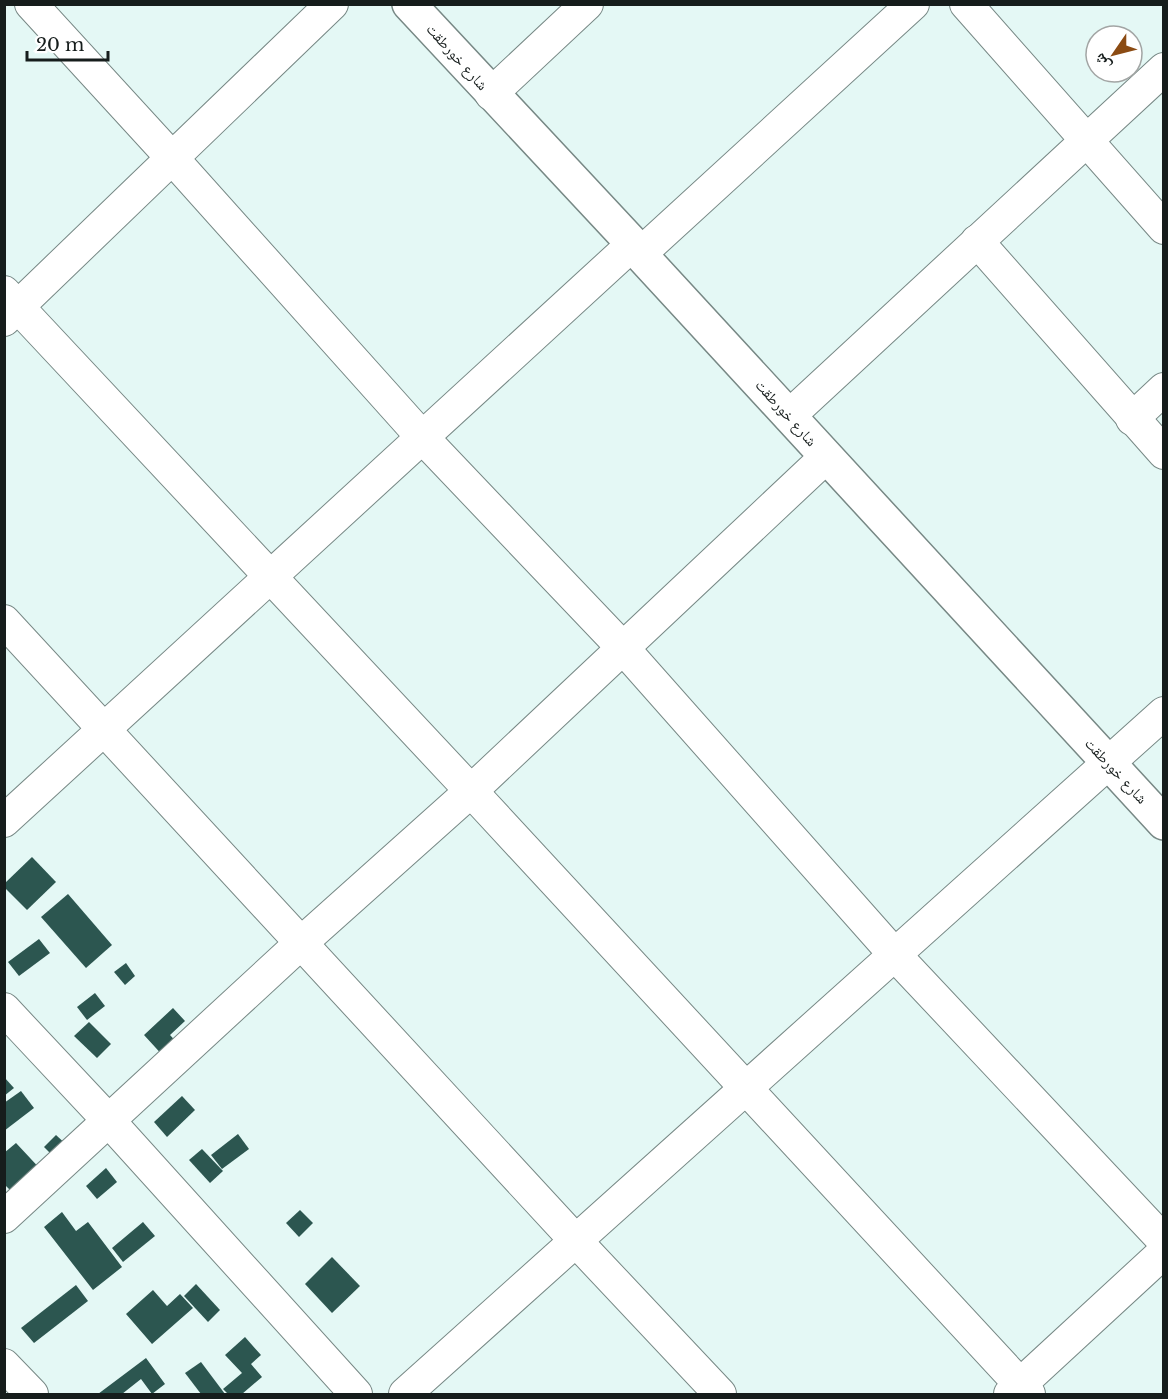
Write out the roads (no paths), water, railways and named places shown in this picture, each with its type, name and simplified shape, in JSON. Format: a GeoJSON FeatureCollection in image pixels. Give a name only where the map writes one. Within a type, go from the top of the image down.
{"type":"FeatureCollection","features":[{"type":"Feature","properties":{"kind":"street"},"geometry":{"type":"LineString","coordinates":[[31,4],[174,159],[423,438],[623,648],[895,955],[1164,1241]]}},
{"type":"Feature","properties":{"kind":"street"},"geometry":{"type":"LineString","coordinates":[[332,4],[174,159],[9,306],[270,577],[471,791],[1020,1391],[1164,1251]]}},
{"type":"Feature","properties":{"kind":"street","name":"شارع خورطقت"},"geometry":{"type":"LineString","coordinates":[[409,4],[1164,823]]}},
{"type":"Feature","properties":{"kind":"street"},"geometry":{"type":"LineString","coordinates":[[491,94],[587,4]]}},
{"type":"Feature","properties":{"kind":"street"},"geometry":{"type":"LineString","coordinates":[[4,821],[423,438],[913,4]]}},
{"type":"Feature","properties":{"kind":"street"},"geometry":{"type":"LineString","coordinates":[[966,4],[1164,228]]}},
{"type":"Feature","properties":{"kind":"street"},"geometry":{"type":"LineString","coordinates":[[789,416],[1164,69]]}},
{"type":"Feature","properties":{"kind":"street"},"geometry":{"type":"LineString","coordinates":[[977,241],[1164,453]]}},
{"type":"Feature","properties":{"kind":"street"},"geometry":{"type":"LineString","coordinates":[[1132,419],[1164,388]]}},
{"type":"Feature","properties":{"kind":"street"},"geometry":{"type":"LineString","coordinates":[[4,1217],[301,943],[471,791],[826,457]]}},
{"type":"Feature","properties":{"kind":"street"},"geometry":{"type":"LineString","coordinates":[[4,621],[720,1395]]}},
{"type":"Feature","properties":{"kind":"street"},"geometry":{"type":"LineString","coordinates":[[405,1395],[1164,713]]}},
{"type":"Feature","properties":{"kind":"street"},"geometry":{"type":"LineString","coordinates":[[4,1009],[109,1121],[356,1395]]}},
{"type":"Feature","properties":{"kind":"street"},"geometry":{"type":"LineString","coordinates":[[4,1365],[32,1395]]}}]}
